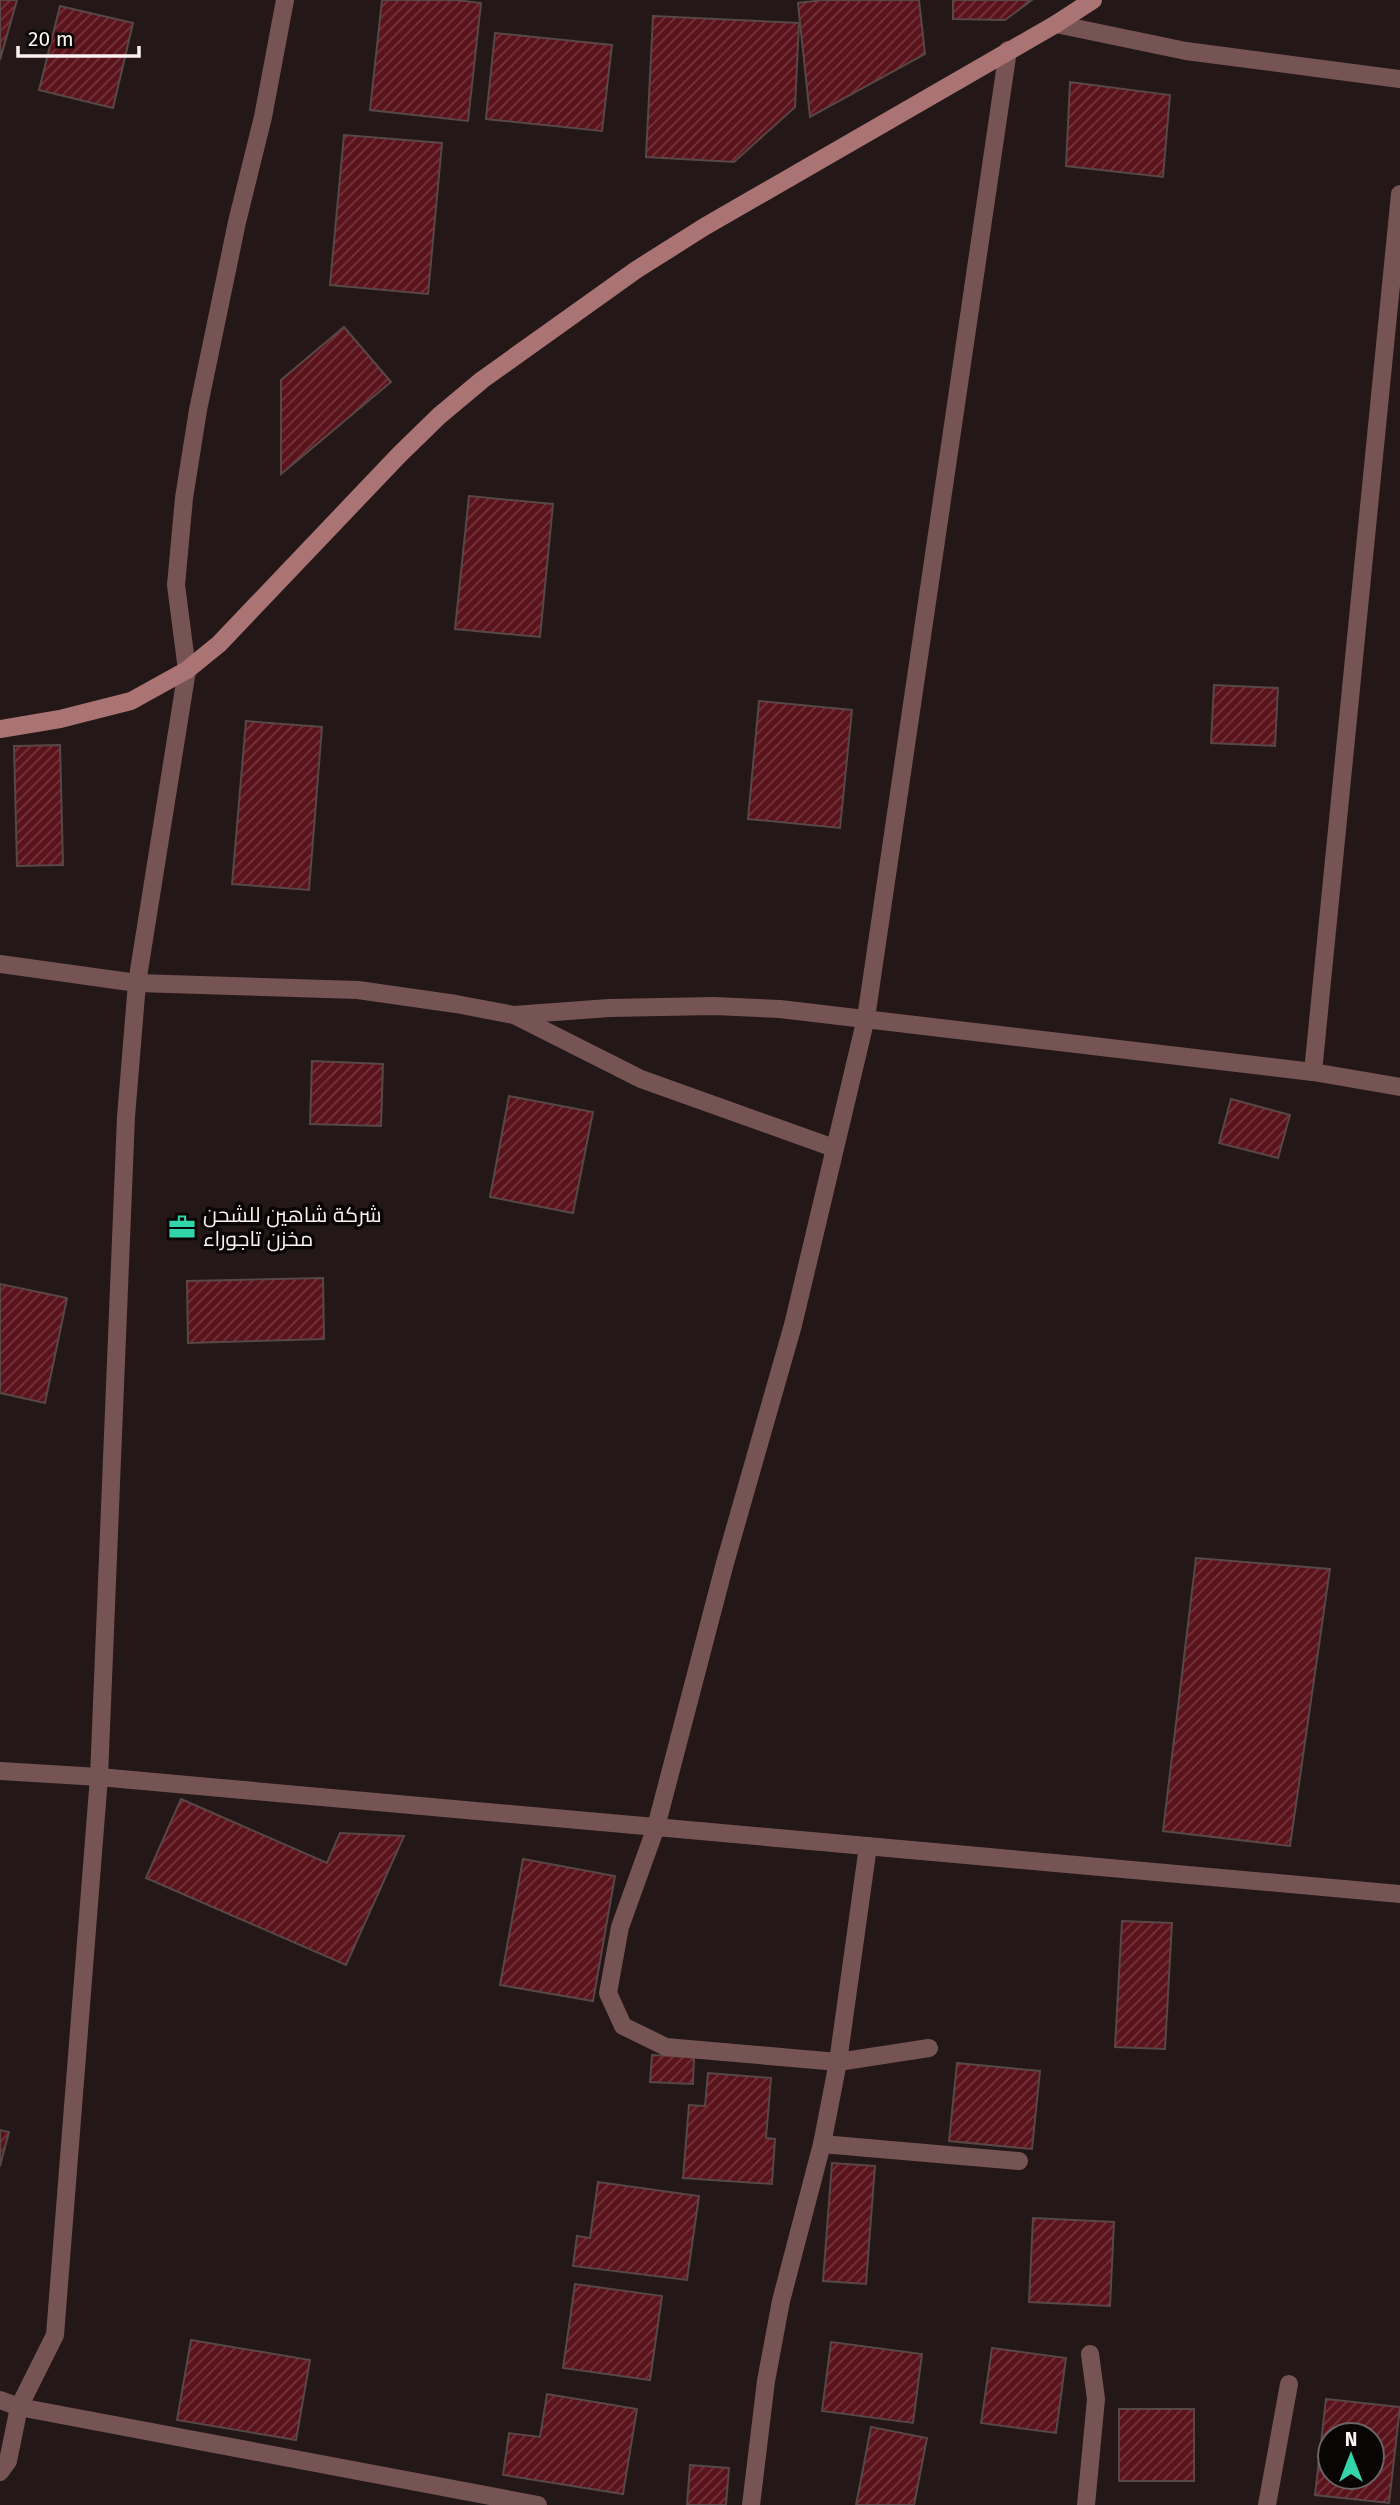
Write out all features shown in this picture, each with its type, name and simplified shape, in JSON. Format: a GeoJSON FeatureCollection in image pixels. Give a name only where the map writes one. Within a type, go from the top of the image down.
{"type":"FeatureCollection","features":[{"type":"Feature","properties":{"kind":"street"},"geometry":{"type":"LineString","coordinates":[[0,2472],[8,2461],[19,2407],[55,2335],[99,1777],[125,1117],[137,983],[187,670],[176,585],[190,450],[237,222],[263,117],[285,0]]}},
{"type":"Feature","properties":{"kind":"street"},"geometry":{"type":"LineString","coordinates":[[0,729],[60,719],[131,701],[187,670],[219,644],[399,455],[439,416],[482,380],[636,270],[727,213],[1056,24],[1093,0]]}},
{"type":"Feature","properties":{"kind":"street"},"geometry":{"type":"LineString","coordinates":[[1056,24],[1186,51],[1400,79]]}},
{"type":"Feature","properties":{"kind":"street"},"geometry":{"type":"LineString","coordinates":[[929,2048],[838,2062],[666,2047],[623,2026],[608,1993],[620,1927],[656,1827],[725,1563],[793,1325],[866,1018],[1008,50]]}},
{"type":"Feature","properties":{"kind":"street"},"geometry":{"type":"LineString","coordinates":[[1314,1072],[1400,194]]}},
{"type":"Feature","properties":{"kind":"street"},"geometry":{"type":"LineString","coordinates":[[0,964],[137,983],[358,990],[514,1015],[609,1008],[714,1006],[780,1009],[1314,1072],[1400,1087]]}},
{"type":"Feature","properties":{"kind":"street"},"geometry":{"type":"LineString","coordinates":[[514,1015],[641,1079],[834,1148]]}},
{"type":"Feature","properties":{"kind":"street"},"geometry":{"type":"LineString","coordinates":[[0,1771],[99,1777],[1400,1894]]}},
{"type":"Feature","properties":{"kind":"street"},"geometry":{"type":"LineString","coordinates":[[751,2505],[766,2381],[778,2314],[822,2144],[838,2062],[868,1846]]}},
{"type":"Feature","properties":{"kind":"street"},"geometry":{"type":"LineString","coordinates":[[822,2144],[1019,2161]]}},
{"type":"Feature","properties":{"kind":"street"},"geometry":{"type":"LineString","coordinates":[[1086,2505],[1096,2399],[1090,2354]]}},
{"type":"Feature","properties":{"kind":"street"},"geometry":{"type":"LineString","coordinates":[[1267,2505],[1289,2384]]}},
{"type":"Feature","properties":{"kind":"street"},"geometry":{"type":"LineString","coordinates":[[0,2400],[19,2407],[538,2505]]}},
{"type":"Feature","properties":{"kind":"building"},"geometry":{"type":"Polygon","coordinates":[[[0,0],[17,0],[0,60],[0,0]]]}},
{"type":"Feature","properties":{"kind":"building"},"geometry":{"type":"Polygon","coordinates":[[[382,0],[456,0],[481,3],[468,121],[370,110],[382,0]]]}},
{"type":"Feature","properties":{"kind":"building"},"geometry":{"type":"Polygon","coordinates":[[[823,0],[919,0],[925,54],[810,117],[798,3],[823,0]]]}},
{"type":"Feature","properties":{"kind":"building"},"geometry":{"type":"Polygon","coordinates":[[[953,0],[1032,0],[1005,20],[953,19],[953,0]]]}},
{"type":"Feature","properties":{"kind":"building"},"geometry":{"type":"Polygon","coordinates":[[[60,6],[133,23],[113,108],[39,90],[60,6]]]}},
{"type":"Feature","properties":{"kind":"building"},"geometry":{"type":"Polygon","coordinates":[[[653,16],[799,23],[795,107],[734,162],[646,157],[653,16]]]}},
{"type":"Feature","properties":{"kind":"building"},"geometry":{"type":"Polygon","coordinates":[[[495,33],[612,45],[602,131],[486,119],[495,33]]]}},
{"type":"Feature","properties":{"kind":"building"},"geometry":{"type":"Polygon","coordinates":[[[1070,82],[1170,95],[1163,177],[1066,166],[1070,82]]]}},
{"type":"Feature","properties":{"kind":"building"},"geometry":{"type":"Polygon","coordinates":[[[344,135],[442,143],[428,294],[330,285],[344,135]]]}},
{"type":"Feature","properties":{"kind":"building"},"geometry":{"type":"Polygon","coordinates":[[[344,327],[391,382],[281,474],[281,380],[344,327]]]}},
{"type":"Feature","properties":{"kind":"building"},"geometry":{"type":"Polygon","coordinates":[[[469,496],[553,504],[540,637],[455,629],[469,496]]]}},
{"type":"Feature","properties":{"kind":"building"},"geometry":{"type":"Polygon","coordinates":[[[1214,685],[1278,688],[1275,746],[1211,743],[1214,685]]]}},
{"type":"Feature","properties":{"kind":"building"},"geometry":{"type":"Polygon","coordinates":[[[759,701],[852,710],[840,828],[748,819],[759,701]]]}},
{"type":"Feature","properties":{"kind":"building"},"geometry":{"type":"Polygon","coordinates":[[[246,721],[322,727],[309,890],[232,884],[246,721]]]}},
{"type":"Feature","properties":{"kind":"building"},"geometry":{"type":"Polygon","coordinates":[[[60,745],[63,865],[17,866],[14,746],[60,745]]]}},
{"type":"Feature","properties":{"kind":"building"},"geometry":{"type":"Polygon","coordinates":[[[312,1061],[383,1064],[381,1126],[310,1124],[312,1061]]]}},
{"type":"Feature","properties":{"kind":"building"},"geometry":{"type":"Polygon","coordinates":[[[509,1096],[593,1112],[573,1213],[490,1197],[509,1096]]]}},
{"type":"Feature","properties":{"kind":"building"},"geometry":{"type":"Polygon","coordinates":[[[1231,1099],[1290,1115],[1278,1158],[1219,1143],[1231,1099]]]}},
{"type":"Feature","properties":{"kind":"building"},"geometry":{"type":"Polygon","coordinates":[[[323,1278],[324,1339],[188,1343],[187,1281],[323,1278]]]}},
{"type":"Feature","properties":{"kind":"building"},"geometry":{"type":"Polygon","coordinates":[[[0,1284],[67,1298],[45,1403],[0,1393],[0,1284]]]}},
{"type":"Feature","properties":{"kind":"building"},"geometry":{"type":"Polygon","coordinates":[[[1196,1558],[1330,1569],[1290,1846],[1163,1831],[1196,1558]]]}},
{"type":"Feature","properties":{"kind":"building"},"geometry":{"type":"Polygon","coordinates":[[[181,1799],[327,1863],[340,1833],[404,1836],[346,1965],[146,1878],[181,1799]]]}},
{"type":"Feature","properties":{"kind":"building"},"geometry":{"type":"Polygon","coordinates":[[[523,1859],[615,1876],[593,2001],[500,1985],[523,1859]]]}},
{"type":"Feature","properties":{"kind":"building"},"geometry":{"type":"Polygon","coordinates":[[[1122,1921],[1172,1923],[1165,2049],[1115,2047],[1122,1921]]]}},
{"type":"Feature","properties":{"kind":"building"},"geometry":{"type":"Polygon","coordinates":[[[652,2055],[694,2057],[693,2084],[650,2082],[652,2055]]]}},
{"type":"Feature","properties":{"kind":"building"},"geometry":{"type":"Polygon","coordinates":[[[957,2063],[1040,2071],[1032,2149],[949,2141],[957,2063]]]}},
{"type":"Feature","properties":{"kind":"building"},"geometry":{"type":"Polygon","coordinates":[[[708,2073],[771,2078],[766,2138],[775,2139],[772,2184],[683,2178],[689,2105],[705,2106],[708,2073]]]}},
{"type":"Feature","properties":{"kind":"building"},"geometry":{"type":"Polygon","coordinates":[[[0,2130],[9,2132],[0,2166],[0,2130]]]}},
{"type":"Feature","properties":{"kind":"building"},"geometry":{"type":"Polygon","coordinates":[[[832,2163],[875,2166],[866,2284],[823,2281],[832,2163]]]}},
{"type":"Feature","properties":{"kind":"building"},"geometry":{"type":"Polygon","coordinates":[[[598,2182],[699,2196],[687,2280],[573,2266],[577,2236],[590,2238],[598,2182]]]}},
{"type":"Feature","properties":{"kind":"building"},"geometry":{"type":"Polygon","coordinates":[[[1033,2218],[1114,2222],[1110,2306],[1029,2302],[1033,2218]]]}},
{"type":"Feature","properties":{"kind":"building"},"geometry":{"type":"Polygon","coordinates":[[[575,2284],[662,2296],[650,2380],[563,2368],[575,2284]]]}},
{"type":"Feature","properties":{"kind":"building"},"geometry":{"type":"Polygon","coordinates":[[[191,2340],[310,2360],[296,2440],[177,2420],[191,2340]]]}},
{"type":"Feature","properties":{"kind":"building"},"geometry":{"type":"Polygon","coordinates":[[[831,2342],[922,2354],[913,2423],[822,2411],[831,2342]]]}},
{"type":"Feature","properties":{"kind":"building"},"geometry":{"type":"Polygon","coordinates":[[[992,2348],[1066,2358],[1056,2433],[981,2423],[992,2348]]]}},
{"type":"Feature","properties":{"kind":"building"},"geometry":{"type":"Polygon","coordinates":[[[547,2394],[637,2409],[623,2494],[503,2475],[509,2433],[540,2437],[547,2394]]]}},
{"type":"Feature","properties":{"kind":"building"},"geometry":{"type":"Polygon","coordinates":[[[1326,2399],[1400,2407],[1389,2503],[1315,2495],[1316,2486],[1316,2491],[1386,2491],[1386,2421],[1323,2421],[1326,2399]]]}},
{"type":"Feature","properties":{"kind":"building"},"geometry":{"type":"Polygon","coordinates":[[[1119,2409],[1194,2409],[1194,2481],[1119,2481],[1119,2409]]]}},
{"type":"Feature","properties":{"kind":"building"},"geometry":{"type":"Polygon","coordinates":[[[871,2427],[927,2438],[914,2505],[856,2505],[871,2427]]]}},
{"type":"Feature","properties":{"kind":"building"},"geometry":{"type":"Polygon","coordinates":[[[690,2465],[729,2468],[726,2505],[687,2505],[690,2465]]]}},
{"type":"Feature","properties":{"kind":"place","name":"شركة شاهين للشحن مخزن تاجوراء"},"geometry":{"type":"Point","coordinates":[182,1227]}}]}
